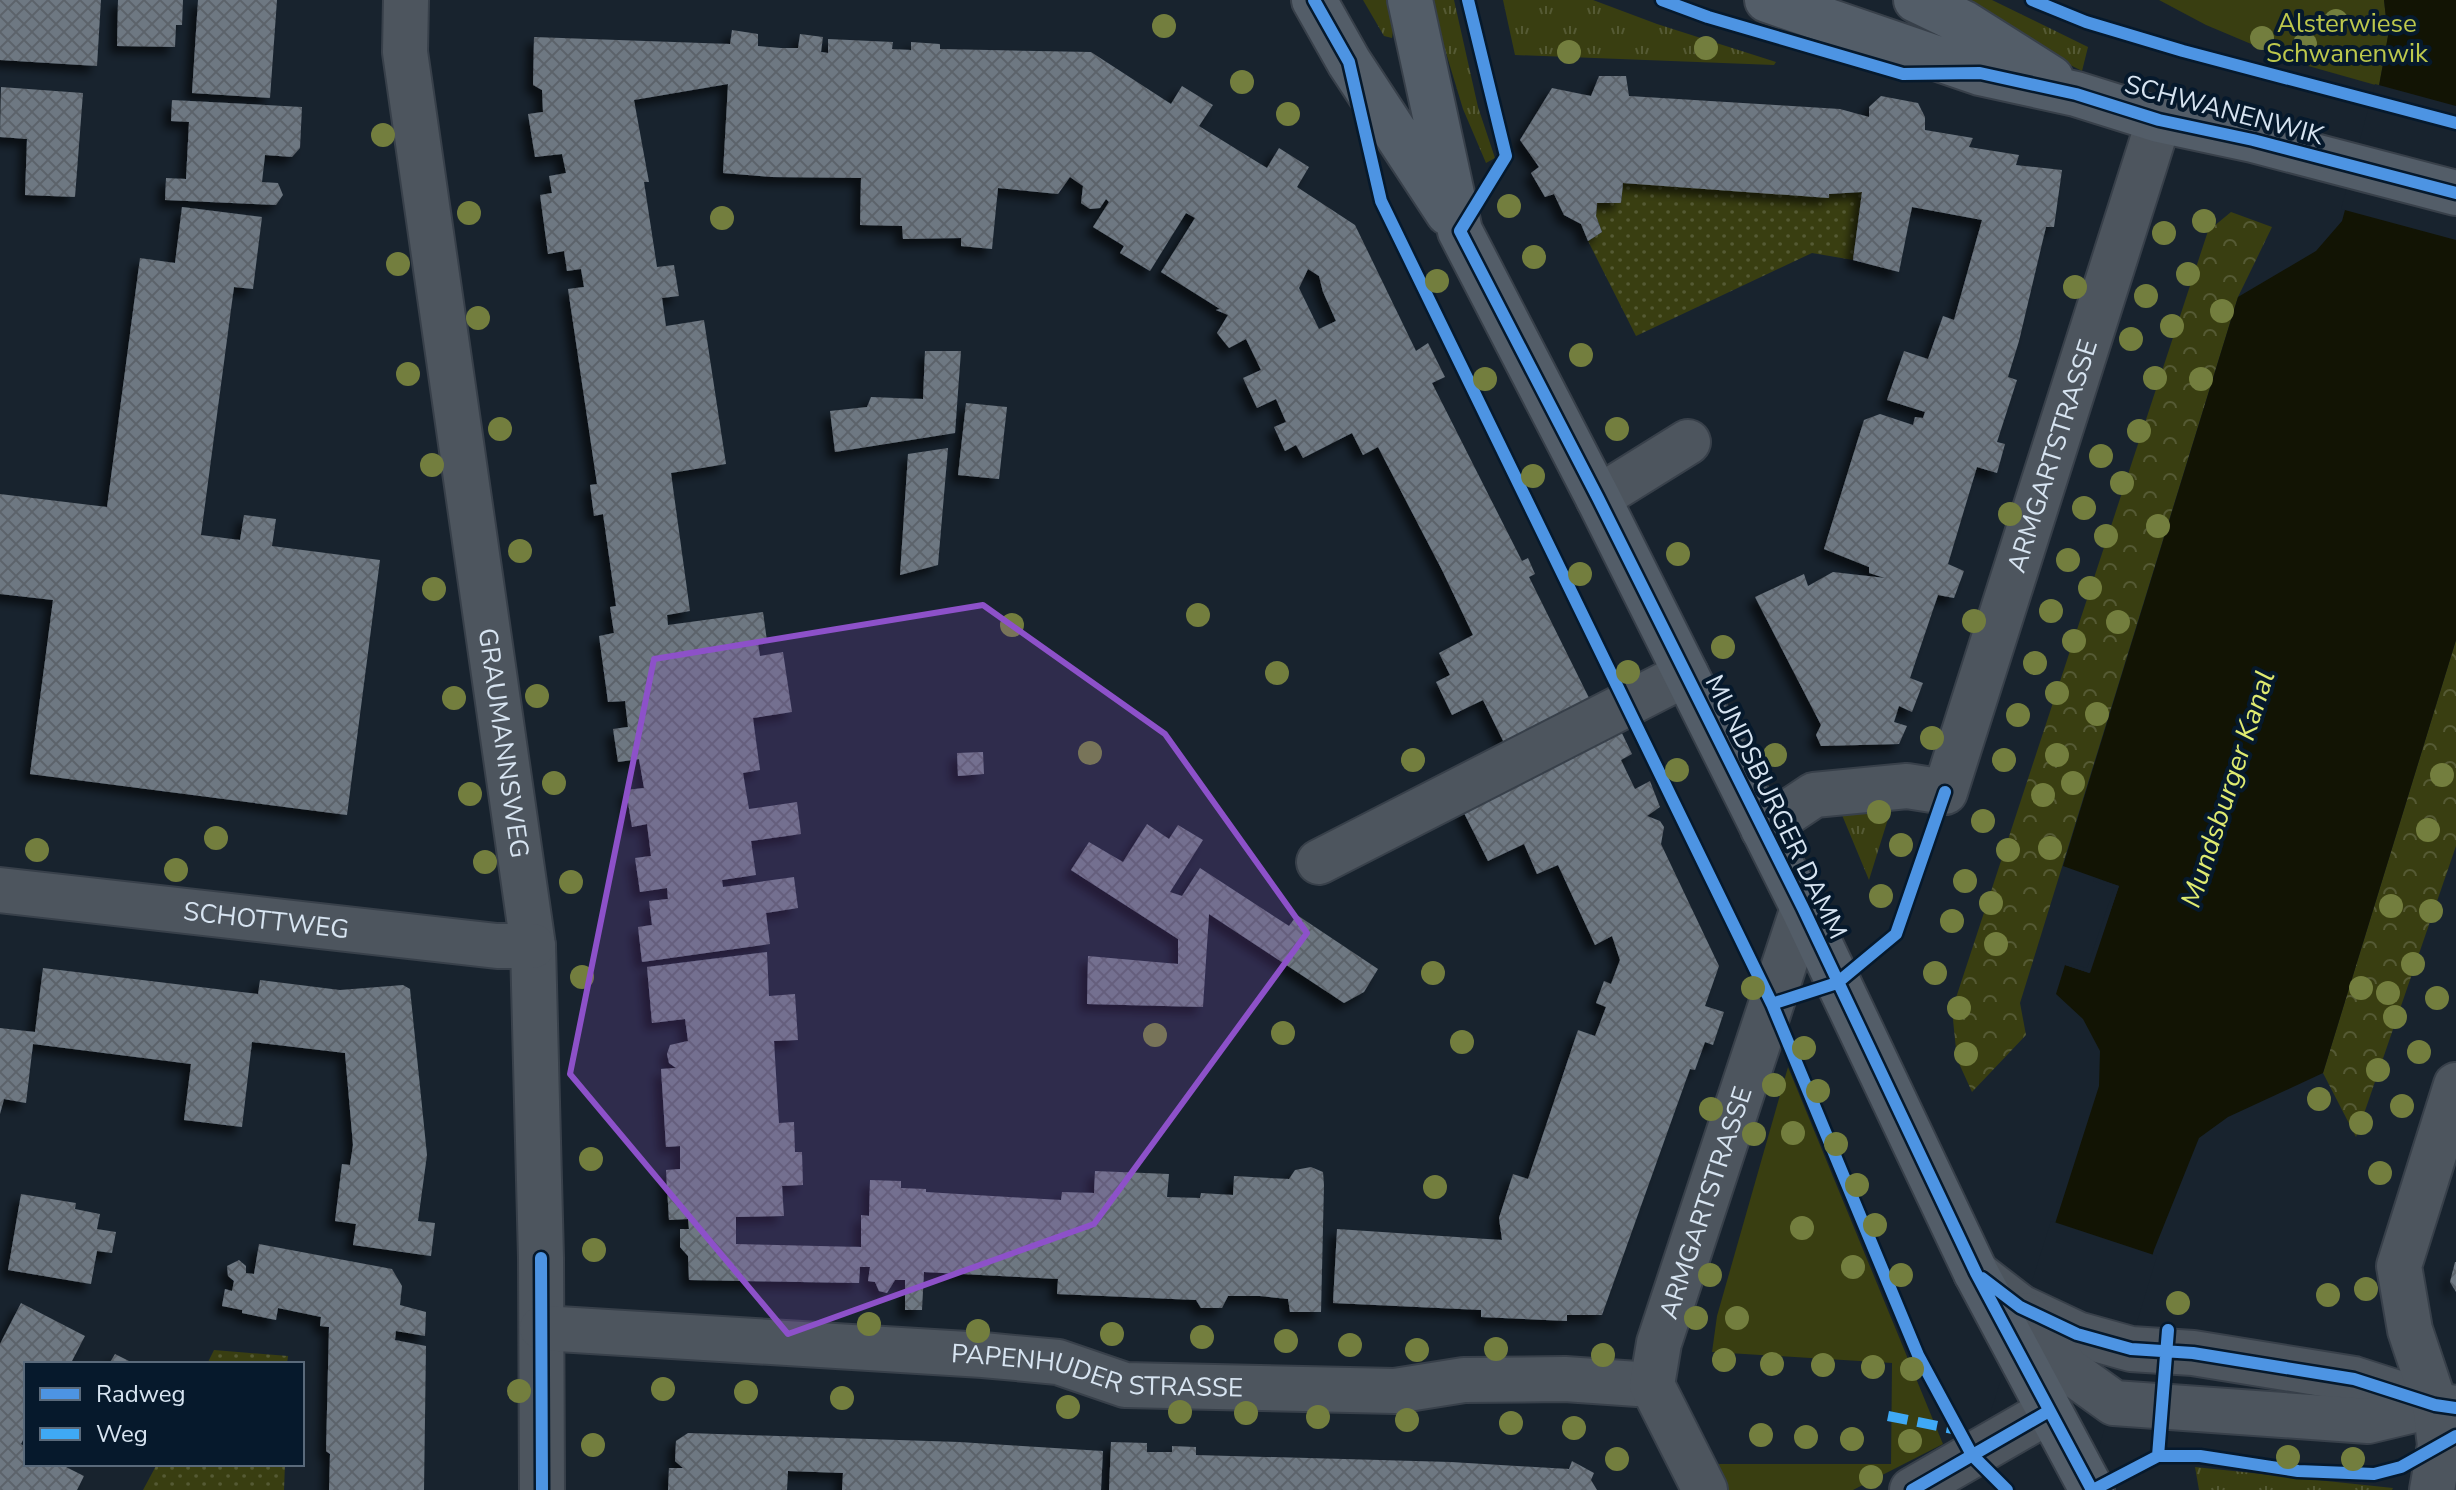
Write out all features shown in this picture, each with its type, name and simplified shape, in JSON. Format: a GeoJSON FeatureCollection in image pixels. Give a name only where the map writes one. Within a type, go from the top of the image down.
{"type":"FeatureCollection","features":[{"type":"Feature","properties":{"kind":"main road"},"geometry":{"type":"LineString","coordinates":[[1314,0],[1402,147],[1460,231]]}},
{"type":"Feature","properties":{"kind":"main road","name":"MUNDSBURGER DAMM"},"geometry":{"type":"LineString","coordinates":[[1410,0],[1460,231],[1598,498],[1803,908],[1976,1273],[2015,1323],[2049,1411],[2090,1487]]}},
{"type":"Feature","properties":{"kind":"main road","name":"SCHWANENWIK"},"geometry":{"type":"LineString","coordinates":[[1767,0],[1980,73],[2076,94],[2159,120],[2456,193]]}},
{"type":"Feature","properties":{"kind":"main road","name":"SCHWANENWIK"},"geometry":{"type":"LineString","coordinates":[[1916,0],[1964,23],[2076,94]]}},
{"type":"Feature","properties":{"kind":"street","name":"GRAUMANNSWEG"},"geometry":{"type":"LineString","coordinates":[[406,0],[405,52],[533,946],[542,1328],[542,1490]]}},
{"type":"Feature","properties":{"kind":"street","name":"ARMGARTSTRASSE"},"geometry":{"type":"LineString","coordinates":[[1763,829],[1814,795],[1907,786],[1945,792],[2159,120]]}},
{"type":"Feature","properties":{"kind":"street"},"geometry":{"type":"LineString","coordinates":[[1598,498],[1688,442]]}},
{"type":"Feature","properties":{"kind":"street"},"geometry":{"type":"LineString","coordinates":[[1319,862],[1686,674]]}},
{"type":"Feature","properties":{"kind":"street","name":"SCHOTTWEG"},"geometry":{"type":"LineString","coordinates":[[0,890],[497,946],[533,946]]}},
{"type":"Feature","properties":{"kind":"street","name":"ARMGARTSTRASSE"},"geometry":{"type":"LineString","coordinates":[[1652,1385],[1659,1343],[1803,908]]}},
{"type":"Feature","properties":{"kind":"street"},"geometry":{"type":"LineString","coordinates":[[2432,1490],[2446,1406],[2410,1330],[2399,1266],[2456,1085]]}},
{"type":"Feature","properties":{"kind":"street"},"geometry":{"type":"LineString","coordinates":[[2015,1323],[2077,1334],[2131,1349],[2193,1353],[2354,1379],[2446,1406]]}},
{"type":"Feature","properties":{"kind":"street"},"geometry":{"type":"LineString","coordinates":[[2015,1323],[2068,1370],[2114,1403],[2368,1421],[2446,1406]]}},
{"type":"Feature","properties":{"kind":"street","name":"PAPENHUDER STRASSE"},"geometry":{"type":"LineString","coordinates":[[542,1328],[1058,1362],[1125,1385],[1395,1391],[1464,1380],[1565,1379],[1652,1385]]}},
{"type":"Feature","properties":{"kind":"street"},"geometry":{"type":"LineString","coordinates":[[1652,1385],[1705,1490]]}},
{"type":"Feature","properties":{"kind":"street"},"geometry":{"type":"LineString","coordinates":[[1912,1490],[2049,1411]]}},
{"type":"Feature","properties":{"kind":"highlighted area"},"geometry":{"type":"Polygon","coordinates":[[[983,605],[1165,734],[1307,933],[1094,1224],[788,1334],[570,1074],[654,659],[983,605]]]}},
{"type":"Feature","properties":{"kind":"green space"},"geometry":{"type":"Polygon","coordinates":[[[1363,0],[1386,0],[1392,38],[1384,36],[1363,0]]]}},
{"type":"Feature","properties":{"kind":"green space"},"geometry":{"type":"Polygon","coordinates":[[[1430,0],[1454,0],[1478,107],[1495,158],[1486,163],[1463,109],[1430,0]]]}},
{"type":"Feature","properties":{"kind":"green space"},"geometry":{"type":"Polygon","coordinates":[[[1503,0],[1593,0],[1776,62],[1774,65],[1515,55],[1503,0]]]}},
{"type":"Feature","properties":{"kind":"green space"},"geometry":{"type":"Polygon","coordinates":[[[1965,0],[1992,0],[2088,47],[2082,71],[2011,35],[1965,0]]]}},
{"type":"Feature","properties":{"kind":"green space","name":"Alsterwiese Schwanenwik"},"geometry":{"type":"Polygon","coordinates":[[[2159,0],[2384,0],[2388,36],[2379,86],[2294,62],[2206,25],[2159,0]]]}},
{"type":"Feature","properties":{"kind":"green space"},"geometry":{"type":"Polygon","coordinates":[[[1623,183],[1829,194],[1862,192],[1853,260],[1812,253],[1636,336],[1588,241],[1602,232],[1596,216],[1597,203],[1621,203],[1623,183]]]}},
{"type":"Feature","properties":{"kind":"green space"},"geometry":{"type":"Polygon","coordinates":[[[2231,212],[2272,227],[2238,297],[2020,1003],[2026,1035],[1972,1092],[1957,1059],[1952,1010],[2208,231],[2231,212]]]}},
{"type":"Feature","properties":{"kind":"green space"},"geometry":{"type":"Polygon","coordinates":[[[2456,640],[2456,846],[2356,1137],[2323,1073],[2456,640]]]}},
{"type":"Feature","properties":{"kind":"green space"},"geometry":{"type":"Polygon","coordinates":[[[1892,806],[1869,880],[1842,815],[1892,806]]]}},
{"type":"Feature","properties":{"kind":"green space"},"geometry":{"type":"Polygon","coordinates":[[[1788,1067],[1943,1444],[1853,1490],[1726,1490],[1707,1464],[1891,1464],[1892,1363],[1712,1352],[1717,1316],[1788,1067]]]}},
{"type":"Feature","properties":{"kind":"green space"},"geometry":{"type":"Polygon","coordinates":[[[214,1350],[288,1356],[287,1362],[208,1362],[214,1350]]]}},
{"type":"Feature","properties":{"kind":"green space"},"geometry":{"type":"Polygon","coordinates":[[[156,1466],[285,1466],[284,1490],[143,1490],[156,1466]]]}},
{"type":"Feature","properties":{"kind":"green space"},"geometry":{"type":"Polygon","coordinates":[[[2195,1467],[2393,1488],[2199,1490],[2195,1467]]]}},
{"type":"Feature","properties":{"kind":"water","name":"Mundsburger Kanal"},"geometry":{"type":"Polygon","coordinates":[[[2384,0],[2456,0],[2456,640],[2323,1073],[2228,1117],[2199,1138],[2154,1250],[2082,1490],[1970,1490],[2099,1086],[2100,1051],[2083,1019],[2056,994],[2065,965],[2089,973],[2119,886],[2063,866],[2238,297],[2316,251],[2342,221],[2379,86],[2388,36],[2384,0]]]}},
{"type":"Feature","properties":{"kind":"pier"},"geometry":{"type":"Polygon","coordinates":[[[2375,84],[2456,106],[2456,240],[2341,209],[2375,84]]]}},
{"type":"Feature","properties":{"kind":"pier"},"geometry":{"type":"Polygon","coordinates":[[[2094,878],[2119,886],[2090,973],[2065,965],[2066,962],[2087,968],[2114,888],[2093,881],[2094,878]]]}},
{"type":"Feature","properties":{"kind":"pier"},"geometry":{"type":"Polygon","coordinates":[[[2051,1221],[2157,1256],[2086,1490],[1966,1490],[2051,1221]]]}},
{"type":"Feature","properties":{"kind":"building"},"geometry":{"type":"Polygon","coordinates":[[[0,0],[101,0],[97,66],[0,60],[0,0]]]}},
{"type":"Feature","properties":{"kind":"building"},"geometry":{"type":"Polygon","coordinates":[[[118,0],[183,0],[182,25],[176,25],[175,47],[117,46],[118,0]]]}},
{"type":"Feature","properties":{"kind":"building"},"geometry":{"type":"Polygon","coordinates":[[[198,0],[277,0],[270,98],[192,93],[198,0]]]}},
{"type":"Feature","properties":{"kind":"building"},"geometry":{"type":"Polygon","coordinates":[[[732,30],[758,34],[758,46],[781,48],[798,48],[800,34],[823,37],[821,52],[828,53],[828,39],[893,42],[892,49],[911,50],[911,42],[940,44],[940,49],[1091,52],[1171,104],[1182,86],[1213,105],[1199,126],[1267,168],[1279,148],[1309,167],[1297,187],[1355,225],[1416,351],[1428,343],[1445,377],[1432,383],[1522,561],[1528,558],[1535,574],[1529,577],[1596,712],[1510,755],[1483,700],[1452,715],[1436,682],[1450,675],[1439,653],[1473,635],[1442,570],[1378,447],[1363,455],[1352,433],[1303,458],[1296,445],[1285,451],[1274,427],[1286,422],[1276,399],[1257,408],[1243,378],[1261,370],[1246,339],[1229,348],[1217,333],[1228,315],[1161,272],[1195,218],[1186,213],[1150,271],[1120,253],[1124,246],[1093,227],[1109,202],[1106,199],[1100,208],[1090,209],[1081,203],[1083,186],[1070,177],[1058,194],[998,188],[992,249],[961,246],[961,238],[903,239],[902,226],[860,225],[861,178],[723,173],[728,84],[634,100],[649,182],[644,182],[657,267],[674,265],[679,296],[662,298],[666,326],[704,320],[726,464],[671,473],[690,611],[667,615],[668,625],[763,612],[767,641],[758,643],[760,656],[783,652],[792,712],[753,718],[760,770],[743,773],[749,809],[797,802],[801,834],[751,841],[756,875],[722,880],[723,887],[794,877],[798,908],[766,913],[770,944],[642,962],[638,927],[652,925],[649,901],[668,899],[667,888],[640,892],[635,858],[651,856],[647,824],[632,827],[626,790],[644,788],[639,759],[618,762],[613,729],[628,727],[625,701],[608,702],[599,636],[614,633],[610,607],[616,606],[603,514],[594,516],[590,485],[597,484],[568,289],[584,287],[581,269],[567,271],[564,251],[548,254],[540,195],[552,193],[549,176],[566,173],[562,154],[535,157],[528,114],[543,112],[542,90],[533,85],[534,37],[730,44],[732,30]],[[1308,269],[1299,288],[1319,329],[1336,321],[1319,276],[1308,269]]]}},
{"type":"Feature","properties":{"kind":"building"},"geometry":{"type":"Polygon","coordinates":[[[1599,76],[1626,76],[1629,96],[1840,109],[1869,117],[1869,107],[1881,96],[1918,103],[1925,117],[1925,130],[1973,138],[1969,147],[2019,155],[2016,165],[2062,170],[2054,227],[2046,227],[2008,377],[2017,380],[1997,442],[2005,444],[1997,473],[1977,467],[1948,564],[1964,571],[1954,598],[1938,595],[1910,678],[1923,683],[1912,712],[1899,706],[1894,722],[1907,726],[1899,744],[1821,746],[1816,735],[1821,725],[1755,597],[1804,574],[1808,586],[1833,572],[1885,578],[1869,573],[1869,567],[1824,549],[1864,420],[1880,414],[1913,425],[1915,417],[1923,418],[1925,412],[1887,400],[1904,351],[1928,359],[1943,316],[1954,320],[1982,220],[1912,207],[1899,272],[1853,260],[1862,192],[1829,194],[1829,198],[1623,183],[1621,203],[1597,203],[1596,216],[1602,232],[1588,241],[1581,224],[1564,215],[1554,194],[1545,197],[1531,173],[1539,167],[1520,140],[1552,88],[1591,96],[1599,76]]]}},
{"type":"Feature","properties":{"kind":"building"},"geometry":{"type":"Polygon","coordinates":[[[1,87],[83,93],[75,197],[25,195],[27,139],[0,137],[1,87]]]}},
{"type":"Feature","properties":{"kind":"building"},"geometry":{"type":"Polygon","coordinates":[[[172,100],[302,107],[300,148],[292,157],[265,155],[262,182],[278,183],[283,195],[276,205],[165,200],[166,178],[186,179],[189,122],[171,121],[172,100]]]}},
{"type":"Feature","properties":{"kind":"building"},"geometry":{"type":"Polygon","coordinates":[[[182,207],[262,217],[253,289],[234,287],[201,535],[240,540],[244,515],[276,519],[272,546],[380,560],[347,815],[30,774],[53,600],[0,594],[0,494],[107,507],[140,258],[175,263],[182,207]]]}},
{"type":"Feature","properties":{"kind":"building"},"geometry":{"type":"Polygon","coordinates":[[[925,351],[961,351],[955,433],[835,452],[830,411],[867,407],[871,397],[923,399],[925,351]]]}},
{"type":"Feature","properties":{"kind":"building"},"geometry":{"type":"Polygon","coordinates":[[[966,403],[1007,407],[999,479],[958,475],[966,403]]]}},
{"type":"Feature","properties":{"kind":"building"},"geometry":{"type":"Polygon","coordinates":[[[948,448],[938,565],[900,575],[908,454],[948,448]]]}},
{"type":"Feature","properties":{"kind":"building"},"geometry":{"type":"Polygon","coordinates":[[[1619,727],[1632,754],[1621,760],[1635,789],[1650,781],[1660,807],[1647,816],[1660,821],[1664,827],[1661,844],[1719,966],[1705,1006],[1724,1012],[1713,1045],[1705,1042],[1695,1070],[1690,1069],[1602,1315],[1567,1315],[1567,1321],[1481,1317],[1481,1310],[1333,1303],[1337,1229],[1502,1240],[1499,1218],[1513,1174],[1528,1179],[1578,1030],[1595,1036],[1606,1007],[1596,1003],[1604,981],[1611,984],[1620,960],[1612,936],[1595,945],[1558,865],[1537,874],[1524,844],[1488,861],[1460,805],[1619,727]]]}},
{"type":"Feature","properties":{"kind":"building"},"geometry":{"type":"Polygon","coordinates":[[[983,752],[984,774],[958,776],[957,753],[983,752]]]}},
{"type":"Feature","properties":{"kind":"building"},"geometry":{"type":"Polygon","coordinates":[[[1147,824],[1169,839],[1178,825],[1203,840],[1170,892],[1182,896],[1200,868],[1289,926],[1297,915],[1378,969],[1364,992],[1344,1003],[1209,914],[1203,1007],[1087,1004],[1088,956],[1178,964],[1178,939],[1071,870],[1089,842],[1123,862],[1147,824]]]}},
{"type":"Feature","properties":{"kind":"building"},"geometry":{"type":"Polygon","coordinates":[[[767,952],[769,996],[795,994],[798,1040],[774,1041],[779,1123],[794,1122],[795,1152],[802,1152],[803,1185],[782,1186],[784,1216],[736,1217],[736,1244],[861,1247],[861,1215],[869,1216],[870,1180],[901,1181],[901,1188],[926,1189],[926,1192],[1061,1200],[1062,1192],[1094,1193],[1095,1171],[1169,1174],[1167,1197],[1200,1198],[1201,1193],[1233,1195],[1234,1176],[1289,1179],[1295,1170],[1311,1167],[1323,1172],[1324,1185],[1321,1312],[1290,1312],[1288,1299],[1260,1296],[1228,1296],[1222,1308],[1201,1308],[1196,1300],[1057,1294],[1058,1279],[924,1272],[922,1310],[905,1310],[905,1280],[895,1280],[887,1293],[879,1291],[875,1282],[868,1281],[870,1267],[860,1267],[859,1283],[689,1280],[688,1256],[680,1247],[680,1229],[689,1229],[688,1219],[669,1220],[666,1170],[680,1169],[680,1146],[666,1147],[661,1069],[676,1068],[669,1063],[667,1054],[670,1045],[688,1041],[685,1019],[652,1023],[647,967],[767,952]]]}},
{"type":"Feature","properties":{"kind":"building"},"geometry":{"type":"Polygon","coordinates":[[[43,968],[258,994],[260,980],[340,990],[403,985],[410,989],[427,1155],[418,1221],[435,1223],[431,1256],[353,1245],[356,1224],[335,1221],[342,1164],[350,1165],[353,1145],[345,1053],[252,1042],[242,1127],[184,1120],[191,1064],[33,1044],[26,1103],[4,1099],[0,1114],[0,1028],[35,1032],[43,968]]]}},
{"type":"Feature","properties":{"kind":"building"},"geometry":{"type":"Polygon","coordinates":[[[21,1194],[76,1203],[75,1209],[100,1214],[97,1229],[116,1232],[112,1253],[97,1251],[91,1284],[8,1270],[21,1194]]]}},
{"type":"Feature","properties":{"kind":"building"},"geometry":{"type":"Polygon","coordinates":[[[259,1244],[392,1269],[402,1286],[400,1305],[426,1312],[425,1336],[396,1331],[395,1340],[426,1346],[424,1490],[329,1490],[330,1454],[326,1451],[329,1327],[320,1326],[321,1317],[278,1308],[276,1320],[222,1306],[225,1289],[232,1291],[234,1281],[228,1276],[227,1266],[239,1260],[246,1266],[246,1273],[254,1274],[259,1244]]]}},
{"type":"Feature","properties":{"kind":"building"},"geometry":{"type":"Polygon","coordinates":[[[2456,1262],[2456,1292],[2450,1282],[2456,1262]]]}},
{"type":"Feature","properties":{"kind":"building"},"geometry":{"type":"Polygon","coordinates":[[[21,1303],[85,1336],[72,1361],[74,1362],[24,1362],[24,1438],[21,1444],[24,1446],[24,1466],[64,1466],[84,1476],[77,1490],[0,1490],[0,1344],[21,1303]]]}},
{"type":"Feature","properties":{"kind":"building"},"geometry":{"type":"Polygon","coordinates":[[[115,1354],[131,1362],[110,1362],[115,1354]]]}},
{"type":"Feature","properties":{"kind":"building"},"geometry":{"type":"Polygon","coordinates":[[[688,1433],[959,1442],[1103,1451],[1101,1490],[842,1490],[843,1473],[788,1471],[787,1490],[668,1490],[669,1468],[683,1468],[675,1461],[676,1441],[688,1433]]]}},
{"type":"Feature","properties":{"kind":"building"},"geometry":{"type":"Polygon","coordinates":[[[1111,1442],[1147,1443],[1147,1452],[1172,1452],[1172,1446],[1196,1447],[1196,1455],[1451,1462],[1569,1469],[1572,1461],[1594,1473],[1591,1480],[1597,1490],[1109,1490],[1111,1442]]]}},
{"type":"Feature","properties":{"kind":"marked path"},"geometry":{"type":"LineString","coordinates":[[1888,1416],[1958,1430]]}},
{"type":"Feature","properties":{"kind":"cycle path"},"geometry":{"type":"LineString","coordinates":[[1314,0],[1349,62],[1381,201],[1772,1004],[1918,1355],[1972,1455],[2007,1490]]}},
{"type":"Feature","properties":{"kind":"cycle path"},"geometry":{"type":"LineString","coordinates":[[1468,0],[1506,156],[1460,231],[1598,498],[1803,908],[1976,1273],[2092,1490]]}},
{"type":"Feature","properties":{"kind":"cycle path"},"geometry":{"type":"LineString","coordinates":[[1662,0],[1708,17],[1903,74],[1980,73],[2076,94],[2159,120],[2253,140],[2456,193]]}},
{"type":"Feature","properties":{"kind":"cycle path"},"geometry":{"type":"LineString","coordinates":[[2032,0],[2086,22],[2183,51],[2456,123]]}},
{"type":"Feature","properties":{"kind":"cycle path"},"geometry":{"type":"LineString","coordinates":[[1772,1004],[1837,983],[1896,934],[1945,792]]}},
{"type":"Feature","properties":{"kind":"cycle path"},"geometry":{"type":"LineString","coordinates":[[541,1258],[542,1490]]}},
{"type":"Feature","properties":{"kind":"cycle path"},"geometry":{"type":"LineString","coordinates":[[1982,1278],[2020,1307],[2077,1334],[2131,1349],[2193,1353],[2354,1379],[2435,1405],[2456,1408]]}},
{"type":"Feature","properties":{"kind":"cycle path"},"geometry":{"type":"LineString","coordinates":[[2158,1456],[2168,1330]]}},
{"type":"Feature","properties":{"kind":"cycle path"},"geometry":{"type":"LineString","coordinates":[[1912,1490],[2049,1411]]}},
{"type":"Feature","properties":{"kind":"cycle path"},"geometry":{"type":"LineString","coordinates":[[2093,1490],[2158,1456],[2200,1456],[2298,1471],[2374,1474],[2401,1467],[2456,1436]]}}]}
